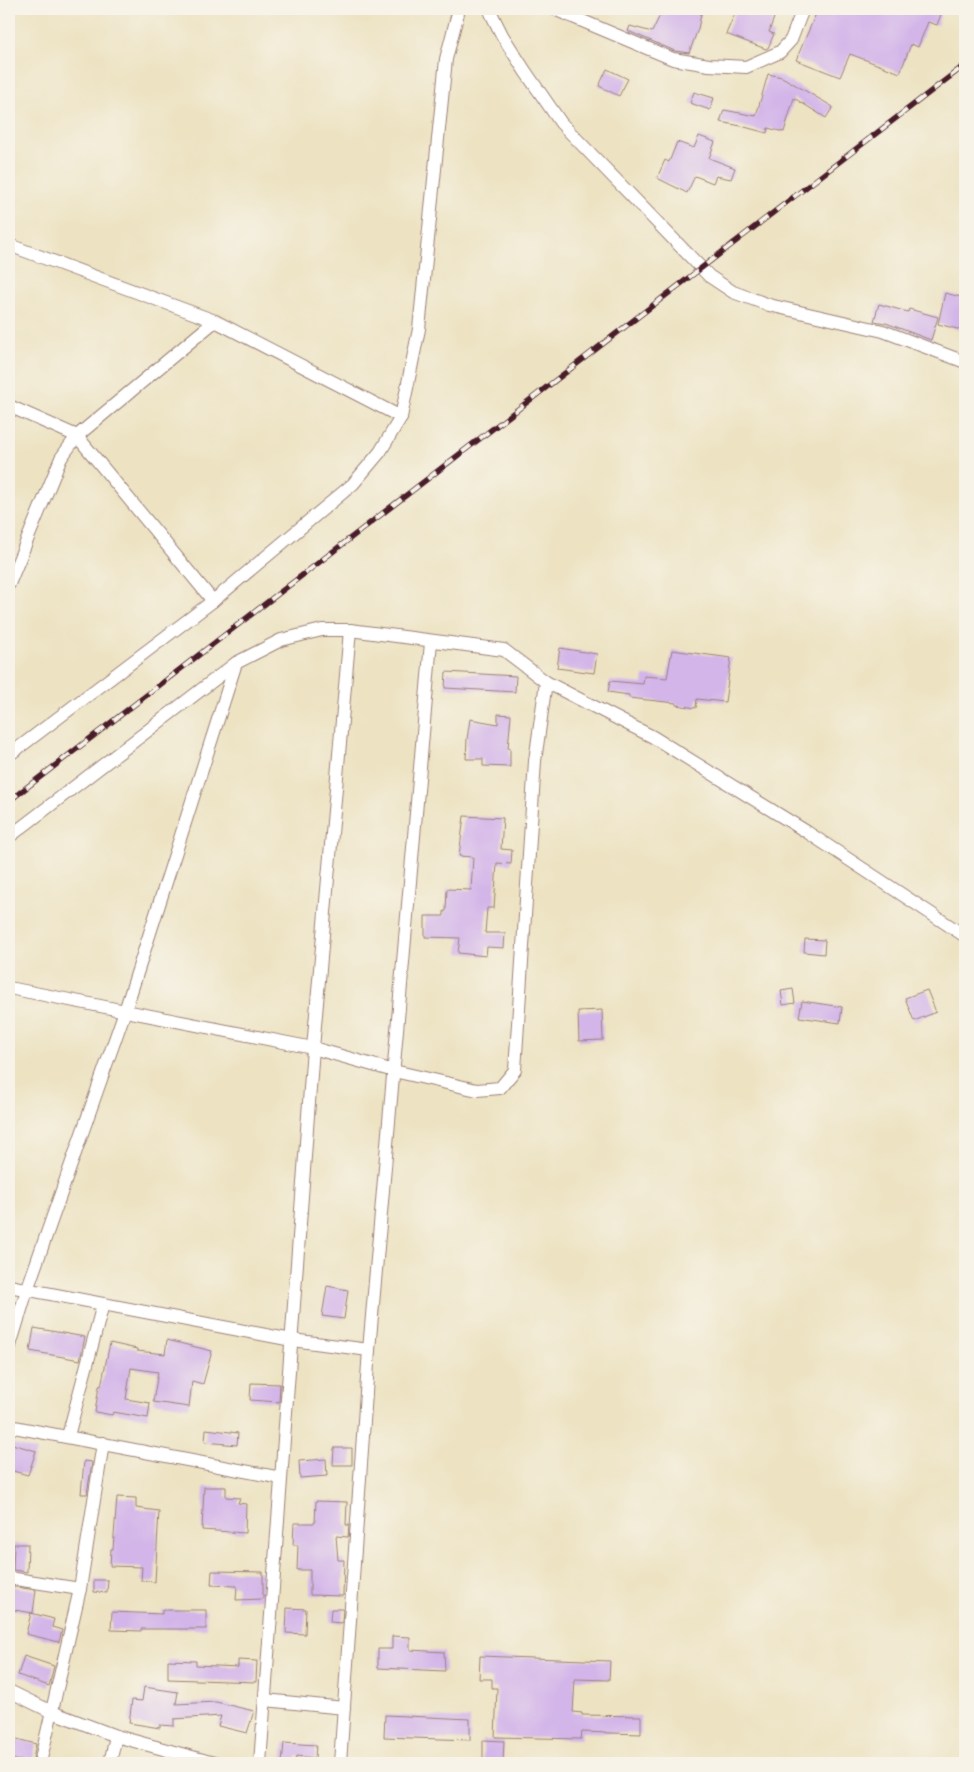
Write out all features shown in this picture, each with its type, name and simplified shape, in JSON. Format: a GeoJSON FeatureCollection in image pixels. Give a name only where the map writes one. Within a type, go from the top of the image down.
{"type":"FeatureCollection","features":[{"type":"Feature","properties":{"kind":"street"},"geometry":{"type":"LineString","coordinates":[[9,755],[213,601],[353,484],[380,452],[401,417],[418,329],[446,59],[459,9]]}},
{"type":"Feature","properties":{"kind":"street"},"geometry":{"type":"LineString","coordinates":[[491,9],[491,13],[502,35],[561,123],[709,276],[733,292],[769,305],[883,331],[965,362]]}},
{"type":"Feature","properties":{"kind":"street"},"geometry":{"type":"LineString","coordinates":[[554,9],[673,59],[709,65],[746,67],[780,52],[791,40],[803,9]]}},
{"type":"Feature","properties":{"kind":"street"},"geometry":{"type":"LineString","coordinates":[[9,247],[215,320],[401,417]]}},
{"type":"Feature","properties":{"kind":"street"},"geometry":{"type":"LineString","coordinates":[[9,584],[61,458],[77,436],[215,320]]}},
{"type":"Feature","properties":{"kind":"street"},"geometry":{"type":"LineString","coordinates":[[9,406],[77,436],[213,601]]}},
{"type":"Feature","properties":{"kind":"street"},"geometry":{"type":"LineString","coordinates":[[9,837],[236,663],[280,640],[322,630],[350,630],[504,650],[546,682],[654,737],[808,832],[965,936]]}},
{"type":"Feature","properties":{"kind":"street"},"geometry":{"type":"LineString","coordinates":[[260,1763],[313,1048],[350,630]]}},
{"type":"Feature","properties":{"kind":"street"},"geometry":{"type":"LineString","coordinates":[[340,1763],[369,1350],[431,642]]}},
{"type":"Feature","properties":{"kind":"street"},"geometry":{"type":"LineString","coordinates":[[9,1349],[27,1290],[126,1011],[236,663]]}},
{"type":"Feature","properties":{"kind":"street"},"geometry":{"type":"LineString","coordinates":[[9,988],[313,1048],[394,1071],[477,1090],[500,1088],[515,1070],[535,761],[546,682]]}},
{"type":"Feature","properties":{"kind":"street"},"geometry":{"type":"LineString","coordinates":[[9,1286],[292,1340],[369,1350]]}},
{"type":"Feature","properties":{"kind":"street"},"geometry":{"type":"LineString","coordinates":[[68,1436],[103,1304]]}},
{"type":"Feature","properties":{"kind":"street"},"geometry":{"type":"LineString","coordinates":[[9,1426],[281,1478]]}},
{"type":"Feature","properties":{"kind":"street"},"geometry":{"type":"LineString","coordinates":[[40,1763],[80,1589],[103,1443]]}},
{"type":"Feature","properties":{"kind":"street"},"geometry":{"type":"LineString","coordinates":[[9,1578],[80,1589]]}},
{"type":"Feature","properties":{"kind":"street"},"geometry":{"type":"LineString","coordinates":[[9,1691],[52,1712],[116,1736],[214,1763]]}},
{"type":"Feature","properties":{"kind":"street"},"geometry":{"type":"LineString","coordinates":[[265,1700],[344,1708]]}},
{"type":"Feature","properties":{"kind":"street"},"geometry":{"type":"LineString","coordinates":[[110,1763],[116,1736]]}},
{"type":"Feature","properties":{"kind":"building"},"geometry":{"type":"Polygon","coordinates":[[[663,9],[702,9],[698,29],[689,53],[675,51],[628,31],[630,26],[652,32],[663,9]]]}},
{"type":"Feature","properties":{"kind":"building"},"geometry":{"type":"Polygon","coordinates":[[[737,9],[777,9],[769,32],[774,34],[768,48],[766,49],[726,34],[737,9]]]}},
{"type":"Feature","properties":{"kind":"building"},"geometry":{"type":"Polygon","coordinates":[[[818,9],[876,9],[900,13],[901,11],[897,9],[943,9],[937,25],[928,22],[918,47],[911,44],[900,73],[850,54],[840,77],[796,60],[818,9]]]}},
{"type":"Feature","properties":{"kind":"building"},"geometry":{"type":"Polygon","coordinates":[[[607,69],[628,79],[619,96],[599,86],[607,69]]]}},
{"type":"Feature","properties":{"kind":"building"},"geometry":{"type":"Polygon","coordinates":[[[768,74],[782,77],[833,107],[826,118],[794,98],[784,132],[768,128],[767,133],[720,122],[724,110],[756,116],[768,74]]]}},
{"type":"Feature","properties":{"kind":"building"},"geometry":{"type":"Polygon","coordinates":[[[694,92],[714,98],[710,110],[690,103],[694,92]]]}},
{"type":"Feature","properties":{"kind":"building"},"geometry":{"type":"Polygon","coordinates":[[[699,136],[715,142],[709,158],[735,168],[731,179],[716,176],[713,183],[695,176],[687,193],[657,178],[665,160],[669,162],[677,142],[694,148],[699,136]]]}},
{"type":"Feature","properties":{"kind":"building"},"geometry":{"type":"Polygon","coordinates":[[[945,293],[965,298],[965,331],[938,324],[945,293]]]}},
{"type":"Feature","properties":{"kind":"building"},"geometry":{"type":"Polygon","coordinates":[[[879,304],[908,312],[909,309],[938,317],[931,340],[886,323],[874,321],[879,304]]]}},
{"type":"Feature","properties":{"kind":"building"},"geometry":{"type":"Polygon","coordinates":[[[560,648],[597,654],[594,673],[557,668],[560,648]]]}},
{"type":"Feature","properties":{"kind":"building"},"geometry":{"type":"Polygon","coordinates":[[[672,650],[731,658],[725,702],[697,699],[696,708],[676,705],[676,703],[629,698],[629,695],[608,692],[610,681],[643,684],[644,676],[667,678],[672,650]]]}},
{"type":"Feature","properties":{"kind":"building"},"geometry":{"type":"Polygon","coordinates":[[[446,672],[516,676],[515,692],[445,688],[446,672]]]}},
{"type":"Feature","properties":{"kind":"building"},"geometry":{"type":"Polygon","coordinates":[[[498,714],[511,715],[508,748],[510,748],[510,767],[483,766],[483,759],[466,759],[470,719],[498,724],[498,714]]]}},
{"type":"Feature","properties":{"kind":"building"},"geometry":{"type":"Polygon","coordinates":[[[464,816],[503,818],[501,849],[512,850],[511,864],[497,863],[494,908],[487,908],[485,933],[505,933],[504,948],[487,947],[486,956],[458,953],[460,938],[425,937],[425,916],[444,916],[447,889],[471,890],[473,857],[459,856],[464,816]]]}},
{"type":"Feature","properties":{"kind":"building"},"geometry":{"type":"Polygon","coordinates":[[[805,939],[825,940],[824,954],[804,952],[805,939]]]}},
{"type":"Feature","properties":{"kind":"building"},"geometry":{"type":"Polygon","coordinates":[[[793,989],[795,1003],[783,1005],[781,991],[793,989]]]}},
{"type":"Feature","properties":{"kind":"building"},"geometry":{"type":"Polygon","coordinates":[[[927,990],[936,1012],[914,1021],[905,998],[927,990]]]}},
{"type":"Feature","properties":{"kind":"building"},"geometry":{"type":"Polygon","coordinates":[[[802,1001],[842,1007],[840,1023],[799,1017],[802,1001]]]}},
{"type":"Feature","properties":{"kind":"building"},"geometry":{"type":"Polygon","coordinates":[[[602,1010],[603,1040],[579,1041],[578,1011],[602,1010]]]}},
{"type":"Feature","properties":{"kind":"building"},"geometry":{"type":"Polygon","coordinates":[[[327,1286],[348,1290],[344,1319],[322,1316],[327,1286]]]}},
{"type":"Feature","properties":{"kind":"building"},"geometry":{"type":"Polygon","coordinates":[[[34,1328],[85,1337],[80,1360],[30,1351],[34,1328]]]}},
{"type":"Feature","properties":{"kind":"building"},"geometry":{"type":"Polygon","coordinates":[[[167,1340],[212,1351],[203,1384],[192,1381],[189,1407],[153,1402],[158,1372],[131,1368],[126,1399],[150,1403],[148,1418],[113,1412],[112,1415],[95,1412],[99,1386],[101,1386],[110,1343],[137,1349],[137,1351],[165,1354],[167,1340]]]}},
{"type":"Feature","properties":{"kind":"building"},"geometry":{"type":"Polygon","coordinates":[[[251,1383],[280,1384],[279,1402],[250,1400],[251,1383]]]}},
{"type":"Feature","properties":{"kind":"building"},"geometry":{"type":"Polygon","coordinates":[[[206,1429],[238,1433],[237,1445],[205,1442],[206,1429]]]}},
{"type":"Feature","properties":{"kind":"building"},"geometry":{"type":"Polygon","coordinates":[[[9,1443],[36,1451],[28,1475],[9,1470],[9,1443]]]}},
{"type":"Feature","properties":{"kind":"building"},"geometry":{"type":"Polygon","coordinates":[[[334,1448],[352,1448],[352,1465],[333,1465],[334,1448]]]}},
{"type":"Feature","properties":{"kind":"building"},"geometry":{"type":"Polygon","coordinates":[[[326,1459],[327,1476],[300,1478],[299,1461],[326,1459]]]}},
{"type":"Feature","properties":{"kind":"building"},"geometry":{"type":"Polygon","coordinates":[[[84,1461],[92,1462],[87,1494],[81,1494],[84,1461]]]}},
{"type":"Feature","properties":{"kind":"building"},"geometry":{"type":"Polygon","coordinates":[[[204,1487],[226,1487],[226,1497],[240,1498],[238,1503],[246,1504],[245,1533],[202,1530],[204,1487]]]}},
{"type":"Feature","properties":{"kind":"building"},"geometry":{"type":"Polygon","coordinates":[[[117,1497],[136,1498],[136,1508],[159,1511],[155,1582],[141,1581],[142,1567],[110,1566],[117,1497]]]}},
{"type":"Feature","properties":{"kind":"building"},"geometry":{"type":"Polygon","coordinates":[[[316,1501],[347,1502],[346,1525],[349,1525],[348,1537],[336,1536],[338,1560],[344,1560],[343,1596],[310,1595],[310,1570],[297,1570],[298,1545],[293,1545],[294,1523],[315,1523],[316,1501]]]}},
{"type":"Feature","properties":{"kind":"building"},"geometry":{"type":"Polygon","coordinates":[[[14,1544],[28,1544],[27,1572],[13,1570],[14,1544]]]}},
{"type":"Feature","properties":{"kind":"building"},"geometry":{"type":"Polygon","coordinates":[[[212,1571],[263,1572],[263,1599],[236,1600],[237,1586],[211,1585],[212,1571]]]}},
{"type":"Feature","properties":{"kind":"building"},"geometry":{"type":"Polygon","coordinates":[[[94,1580],[108,1580],[107,1593],[94,1592],[94,1580]]]}},
{"type":"Feature","properties":{"kind":"building"},"geometry":{"type":"Polygon","coordinates":[[[9,1586],[36,1590],[33,1613],[9,1609],[9,1586]]]}},
{"type":"Feature","properties":{"kind":"building"},"geometry":{"type":"Polygon","coordinates":[[[287,1608],[306,1609],[305,1634],[286,1633],[287,1608]]]}},
{"type":"Feature","properties":{"kind":"building"},"geometry":{"type":"Polygon","coordinates":[[[331,1609],[343,1609],[342,1623],[330,1622],[331,1609]]]}},
{"type":"Feature","properties":{"kind":"building"},"geometry":{"type":"Polygon","coordinates":[[[162,1610],[206,1610],[206,1629],[111,1630],[112,1612],[162,1614],[162,1610]]]}},
{"type":"Feature","properties":{"kind":"building"},"geometry":{"type":"Polygon","coordinates":[[[31,1613],[54,1619],[52,1627],[62,1630],[59,1642],[26,1634],[31,1613]]]}},
{"type":"Feature","properties":{"kind":"building"},"geometry":{"type":"Polygon","coordinates":[[[392,1636],[410,1637],[410,1650],[444,1652],[445,1671],[378,1668],[378,1649],[392,1649],[392,1636]]]}},
{"type":"Feature","properties":{"kind":"building"},"geometry":{"type":"Polygon","coordinates":[[[24,1656],[54,1666],[49,1686],[18,1675],[24,1656]]]}},
{"type":"Feature","properties":{"kind":"building"},"geometry":{"type":"Polygon","coordinates":[[[480,1656],[610,1661],[609,1680],[575,1679],[573,1712],[582,1713],[582,1715],[641,1716],[641,1734],[582,1732],[581,1739],[495,1737],[497,1688],[492,1688],[492,1679],[479,1679],[480,1656]]]}},
{"type":"Feature","properties":{"kind":"building"},"geometry":{"type":"Polygon","coordinates":[[[168,1660],[196,1661],[196,1665],[238,1667],[238,1660],[257,1661],[256,1682],[168,1679],[168,1660]]]}},
{"type":"Feature","properties":{"kind":"building"},"geometry":{"type":"Polygon","coordinates":[[[144,1687],[178,1692],[176,1704],[216,1702],[254,1711],[247,1733],[218,1726],[221,1716],[174,1719],[174,1726],[160,1725],[160,1728],[129,1723],[132,1700],[142,1701],[144,1687]]]}},
{"type":"Feature","properties":{"kind":"building"},"geometry":{"type":"Polygon","coordinates":[[[385,1715],[470,1719],[470,1740],[384,1737],[385,1715]]]}},
{"type":"Feature","properties":{"kind":"building"},"geometry":{"type":"Polygon","coordinates":[[[9,1737],[36,1744],[32,1763],[9,1759],[9,1737]]]}},
{"type":"Feature","properties":{"kind":"building"},"geometry":{"type":"Polygon","coordinates":[[[483,1740],[504,1741],[503,1763],[483,1763],[483,1740]]]}},
{"type":"Feature","properties":{"kind":"building"},"geometry":{"type":"Polygon","coordinates":[[[284,1743],[316,1745],[315,1758],[296,1756],[295,1763],[282,1763],[284,1743]]]}},
{"type":"Feature","properties":{"kind":"railway"},"geometry":{"type":"LineString","coordinates":[[9,801],[965,65]]}}]}
